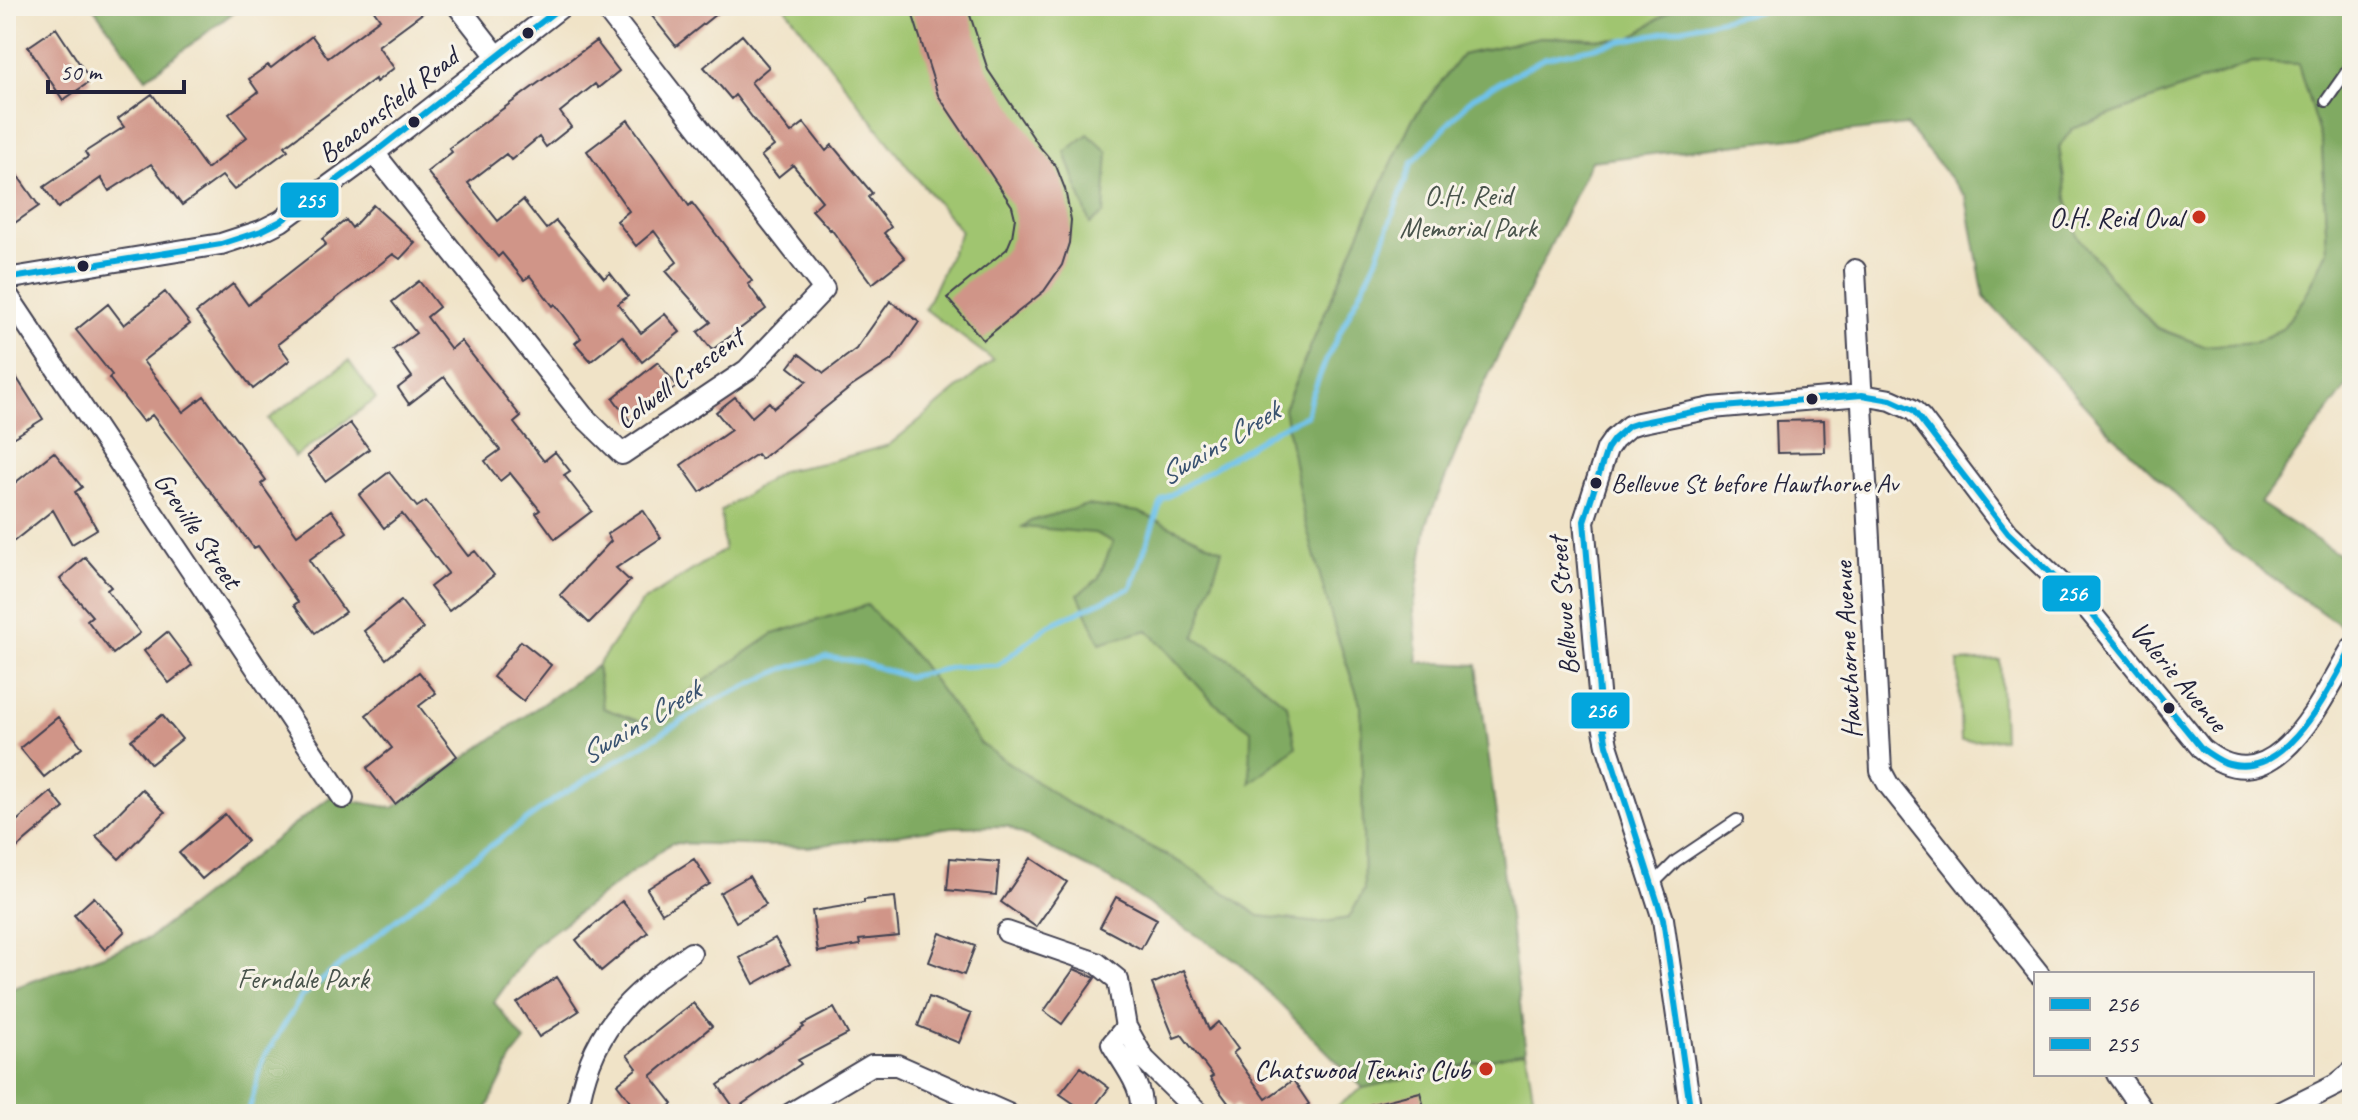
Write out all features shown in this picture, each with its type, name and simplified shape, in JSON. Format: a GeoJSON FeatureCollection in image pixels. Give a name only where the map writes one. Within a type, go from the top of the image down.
{"type":"FeatureCollection","features":[{"type":"Feature","properties":{"kind":"street"},"geometry":{"type":"LineString","coordinates":[[458,6],[497,56]]}},
{"type":"Feature","properties":{"kind":"street","name":"Beaconsfield Road"},"geometry":{"type":"LineString","coordinates":[[6,279],[221,244],[281,221],[374,153],[562,6]]}},
{"type":"Feature","properties":{"kind":"street","name":"Colwell Crescent"},"geometry":{"type":"LineString","coordinates":[[374,153],[583,416],[622,454],[747,370],[824,289],[604,6]]}},
{"type":"Feature","properties":{"kind":"street","name":"Hawthorne Avenue"},"geometry":{"type":"LineString","coordinates":[[1855,270],[1881,771],[2037,972]]}},
{"type":"Feature","properties":{"kind":"street","name":"Greville Street"},"geometry":{"type":"LineString","coordinates":[[6,293],[343,798]]}},
{"type":"Feature","properties":{"kind":"street","name":"Valerie Avenue"},"geometry":{"type":"LineString","coordinates":[[1862,395],[1891,400],[1913,410],[1921,418],[2008,533],[2087,608],[2180,725],[2213,758],[2237,767],[2259,765],[2278,756],[2296,738],[2352,648]]}},
{"type":"Feature","properties":{"kind":"street","name":"Bellevue Street"},"geometry":{"type":"LineString","coordinates":[[1691,1114],[1663,919],[1607,745],[1601,715],[1584,521],[1607,449],[1622,431],[1638,423],[1732,405],[1862,395]]}},
{"type":"Feature","properties":{"kind":"street"},"geometry":{"type":"LineString","coordinates":[[1007,932],[1097,963],[1118,980],[1126,1027],[1144,1059],[1200,1114]]}},
{"type":"Feature","properties":{"kind":"street"},"geometry":{"type":"LineString","coordinates":[[577,1114],[581,1086],[599,1039],[622,1009],[649,982],[691,953]]}},
{"type":"Feature","properties":{"kind":"street"},"geometry":{"type":"LineString","coordinates":[[1126,1027],[1112,1044],[1138,1089],[1142,1108],[1140,1114]]}},
{"type":"Feature","properties":{"kind":"street"},"geometry":{"type":"LineString","coordinates":[[790,1114],[872,1065],[897,1065],[1008,1114]]}},
{"type":"Feature","properties":{"kind":"street"},"geometry":{"type":"LineString","coordinates":[[2278,1114],[2336,1085],[2352,1072]]}},
{"type":"Feature","properties":{"kind":"street"},"geometry":{"type":"LineString","coordinates":[[2118,1076],[2145,1114]]}},
{"type":"Feature","properties":{"kind":"lane"},"geometry":{"type":"LineString","coordinates":[[2326,101],[2352,64]]}},
{"type":"Feature","properties":{"kind":"lane"},"geometry":{"type":"LineString","coordinates":[[1653,884],[1676,861],[1737,820]]}},
{"type":"Feature","properties":{"kind":"green space"},"geometry":{"type":"Polygon","coordinates":[[[92,6],[242,6],[146,78],[92,6]]]}},
{"type":"Feature","properties":{"kind":"green space"},"geometry":{"type":"Polygon","coordinates":[[[784,6],[1677,6],[1628,40],[1540,37],[1462,55],[1412,120],[1319,325],[1334,626],[1361,706],[1364,890],[1349,918],[1319,923],[1259,916],[1185,865],[1069,804],[981,744],[918,660],[687,693],[643,723],[603,708],[597,666],[641,603],[724,550],[721,511],[782,471],[889,445],[993,360],[925,309],[961,231],[784,6]]]}},
{"type":"Feature","properties":{"kind":"green space"},"geometry":{"type":"Polygon","coordinates":[[[1677,6],[2352,6],[2352,379],[2260,503],[2352,563],[2352,634],[2231,548],[2111,433],[1984,297],[1966,197],[1906,125],[1591,161],[1481,391],[1427,523],[1414,609],[1418,662],[1477,665],[1526,1051],[1363,1088],[1238,962],[1108,878],[1007,826],[952,827],[808,847],[671,843],[535,945],[494,1002],[525,1041],[513,1056],[484,1114],[6,1114],[6,991],[149,938],[330,797],[393,808],[597,666],[603,708],[643,723],[773,634],[867,605],[918,660],[981,744],[1069,804],[1185,865],[1259,916],[1319,923],[1349,918],[1364,890],[1361,706],[1334,626],[1304,518],[1284,408],[1412,120],[1462,55],[1540,37],[1628,40],[1677,6]],[[2253,62],[2072,129],[2059,147],[2067,199],[2077,235],[2156,328],[2204,346],[2256,342],[2282,329],[2305,297],[2327,251],[2322,144],[2298,64],[2253,62]]]}},
{"type":"Feature","properties":{"kind":"green space","name":"O.H. Reid Oval"},"geometry":{"type":"Polygon","coordinates":[[[2253,62],[2298,64],[2322,144],[2327,251],[2305,297],[2282,329],[2256,342],[2204,346],[2156,327],[2115,283],[2077,235],[2067,199],[2059,147],[2072,129],[2253,62]]]}},
{"type":"Feature","properties":{"kind":"green space"},"geometry":{"type":"Polygon","coordinates":[[[1088,134],[1108,152],[1104,213],[1090,224],[1065,152],[1088,134]]]}},
{"type":"Feature","properties":{"kind":"green space"},"geometry":{"type":"Polygon","coordinates":[[[349,361],[376,399],[295,457],[268,419],[349,361]]]}},
{"type":"Feature","properties":{"kind":"green space"},"geometry":{"type":"Polygon","coordinates":[[[1087,505],[1139,512],[1222,550],[1195,637],[1241,667],[1287,705],[1296,747],[1250,783],[1251,730],[1213,702],[1148,630],[1100,643],[1078,594],[1098,579],[1113,542],[1095,533],[1022,527],[1031,521],[1087,505]]]}},
{"type":"Feature","properties":{"kind":"green space"},"geometry":{"type":"Polygon","coordinates":[[[2000,660],[2003,739],[1961,741],[1958,662],[2000,660]]]}},
{"type":"Feature","properties":{"kind":"green space","name":"Chatswood Tennis Club"},"geometry":{"type":"Polygon","coordinates":[[[1526,1051],[1536,1114],[1326,1114],[1363,1088],[1526,1051]]]}},
{"type":"Feature","properties":{"kind":"building"},"geometry":{"type":"Polygon","coordinates":[[[371,6],[432,6],[378,46],[394,68],[285,146],[288,150],[234,190],[222,176],[182,205],[151,164],[109,191],[101,178],[58,208],[44,187],[88,157],[85,152],[124,127],[118,119],[152,94],[207,169],[247,137],[229,114],[258,92],[249,79],[268,65],[271,68],[312,36],[328,58],[380,19],[371,6]]]}},
{"type":"Feature","properties":{"kind":"building"},"geometry":{"type":"Polygon","coordinates":[[[644,6],[726,6],[676,46],[644,6]]]}},
{"type":"Feature","properties":{"kind":"building"},"geometry":{"type":"Polygon","coordinates":[[[910,6],[967,6],[988,70],[1056,166],[1065,189],[1071,220],[1069,243],[1062,265],[1044,291],[983,340],[947,298],[1007,249],[1015,218],[1012,206],[938,95],[910,6]]]}},
{"type":"Feature","properties":{"kind":"building"},"geometry":{"type":"Polygon","coordinates":[[[56,28],[91,81],[63,100],[28,47],[56,28]]]}},
{"type":"Feature","properties":{"kind":"building"},"geometry":{"type":"Polygon","coordinates":[[[742,35],[769,67],[751,82],[791,133],[804,123],[826,151],[832,145],[872,193],[868,197],[891,227],[884,233],[905,258],[872,284],[831,229],[812,210],[822,201],[793,165],[778,177],[761,156],[774,146],[735,95],[731,99],[704,67],[742,35]]]}},
{"type":"Feature","properties":{"kind":"building"},"geometry":{"type":"Polygon","coordinates":[[[596,41],[619,71],[598,88],[595,84],[560,112],[571,127],[546,147],[539,137],[511,160],[506,154],[468,183],[498,221],[523,200],[546,229],[556,221],[604,278],[610,273],[628,296],[618,304],[641,333],[665,314],[680,332],[642,362],[622,336],[591,361],[575,343],[581,338],[555,304],[553,306],[530,276],[524,280],[502,253],[498,257],[427,172],[452,152],[449,148],[596,41]]]}},
{"type":"Feature","properties":{"kind":"building"},"geometry":{"type":"Polygon","coordinates":[[[628,120],[689,206],[692,203],[752,281],[748,284],[766,309],[712,350],[698,332],[711,322],[666,271],[677,262],[654,231],[636,246],[617,221],[629,211],[587,151],[628,120]]]}},
{"type":"Feature","properties":{"kind":"building"},"geometry":{"type":"Polygon","coordinates":[[[15,172],[39,206],[6,229],[6,178],[15,172]]]}},
{"type":"Feature","properties":{"kind":"building"},"geometry":{"type":"Polygon","coordinates":[[[373,205],[415,243],[400,259],[393,254],[278,344],[290,360],[253,389],[196,313],[233,284],[248,305],[326,244],[322,239],[346,220],[352,228],[373,205]]]}},
{"type":"Feature","properties":{"kind":"building"},"geometry":{"type":"Polygon","coordinates":[[[419,281],[439,307],[427,317],[451,349],[461,341],[521,417],[514,423],[544,461],[555,452],[570,471],[564,475],[592,511],[555,539],[536,513],[540,510],[510,473],[500,481],[485,461],[500,450],[444,377],[409,404],[398,388],[412,377],[393,350],[416,333],[392,302],[419,281]]]}},
{"type":"Feature","properties":{"kind":"building"},"geometry":{"type":"Polygon","coordinates":[[[165,292],[190,324],[143,361],[183,412],[204,396],[266,480],[261,484],[297,535],[331,510],[347,532],[309,560],[345,612],[315,633],[294,605],[298,602],[258,546],[254,548],[152,415],[143,422],[109,378],[112,375],[76,330],[108,304],[124,325],[165,292]]]}},
{"type":"Feature","properties":{"kind":"building"},"geometry":{"type":"Polygon","coordinates":[[[890,301],[919,322],[893,359],[851,387],[761,459],[757,454],[700,492],[681,465],[731,430],[716,412],[735,397],[752,417],[769,402],[774,408],[807,381],[789,367],[799,354],[824,373],[856,349],[890,301]]]}},
{"type":"Feature","properties":{"kind":"building"},"geometry":{"type":"Polygon","coordinates":[[[6,361],[43,419],[6,442],[6,361]]]}},
{"type":"Feature","properties":{"kind":"building"},"geometry":{"type":"Polygon","coordinates":[[[658,362],[677,386],[631,422],[613,398],[658,362]]]}},
{"type":"Feature","properties":{"kind":"building"},"geometry":{"type":"Polygon","coordinates":[[[1824,420],[1825,452],[1777,453],[1776,421],[1824,420]]]}},
{"type":"Feature","properties":{"kind":"building"},"geometry":{"type":"Polygon","coordinates":[[[350,423],[369,449],[325,481],[307,456],[350,423]]]}},
{"type":"Feature","properties":{"kind":"building"},"geometry":{"type":"Polygon","coordinates":[[[54,452],[82,487],[75,492],[97,529],[72,544],[53,510],[14,541],[6,531],[6,490],[54,452]]]}},
{"type":"Feature","properties":{"kind":"building"},"geometry":{"type":"Polygon","coordinates":[[[389,472],[417,507],[426,501],[468,556],[475,551],[494,575],[449,611],[430,587],[448,573],[402,514],[384,528],[359,495],[389,472]]]}},
{"type":"Feature","properties":{"kind":"building"},"geometry":{"type":"Polygon","coordinates":[[[643,510],[661,538],[616,568],[630,581],[589,623],[560,595],[611,541],[607,534],[643,510]]]}},
{"type":"Feature","properties":{"kind":"building"},"geometry":{"type":"Polygon","coordinates":[[[85,557],[111,587],[107,590],[140,633],[113,654],[87,620],[92,616],[60,579],[85,557]]]}},
{"type":"Feature","properties":{"kind":"building"},"geometry":{"type":"Polygon","coordinates":[[[401,601],[423,629],[386,659],[364,631],[401,601]]]}},
{"type":"Feature","properties":{"kind":"building"},"geometry":{"type":"Polygon","coordinates":[[[167,632],[192,665],[169,683],[144,651],[167,632]]]}},
{"type":"Feature","properties":{"kind":"building"},"geometry":{"type":"Polygon","coordinates":[[[521,641],[551,665],[523,701],[493,677],[521,641]]]}},
{"type":"Feature","properties":{"kind":"building"},"geometry":{"type":"Polygon","coordinates":[[[419,672],[436,693],[419,706],[457,756],[395,804],[367,768],[392,748],[366,715],[419,672]]]}},
{"type":"Feature","properties":{"kind":"building"},"geometry":{"type":"Polygon","coordinates":[[[162,715],[182,739],[151,764],[131,740],[162,715]]]}},
{"type":"Feature","properties":{"kind":"building"},"geometry":{"type":"Polygon","coordinates":[[[58,717],[82,747],[44,777],[20,748],[58,717]]]}},
{"type":"Feature","properties":{"kind":"building"},"geometry":{"type":"Polygon","coordinates":[[[142,789],[165,812],[119,859],[96,836],[142,789]]]}},
{"type":"Feature","properties":{"kind":"building"},"geometry":{"type":"Polygon","coordinates":[[[51,792],[64,808],[6,857],[6,830],[51,792]]]}},
{"type":"Feature","properties":{"kind":"building"},"geometry":{"type":"Polygon","coordinates":[[[225,814],[247,841],[202,879],[179,853],[225,814]]]}},
{"type":"Feature","properties":{"kind":"building"},"geometry":{"type":"Polygon","coordinates":[[[950,858],[999,862],[996,895],[947,890],[950,858]]]}},
{"type":"Feature","properties":{"kind":"building"},"geometry":{"type":"Polygon","coordinates":[[[1031,858],[1067,882],[1036,927],[1001,902],[1031,858]]]}},
{"type":"Feature","properties":{"kind":"building"},"geometry":{"type":"Polygon","coordinates":[[[694,859],[710,884],[662,913],[647,889],[694,859]]]}},
{"type":"Feature","properties":{"kind":"building"},"geometry":{"type":"Polygon","coordinates":[[[749,876],[766,905],[736,922],[720,893],[749,876]]]}},
{"type":"Feature","properties":{"kind":"building"},"geometry":{"type":"Polygon","coordinates":[[[94,897],[125,931],[105,950],[74,915],[94,897]]]}},
{"type":"Feature","properties":{"kind":"building"},"geometry":{"type":"Polygon","coordinates":[[[895,897],[899,936],[859,940],[860,945],[818,952],[812,911],[895,897]]]}},
{"type":"Feature","properties":{"kind":"building"},"geometry":{"type":"Polygon","coordinates":[[[1116,897],[1157,919],[1141,949],[1100,927],[1116,897]]]}},
{"type":"Feature","properties":{"kind":"building"},"geometry":{"type":"Polygon","coordinates":[[[622,901],[648,932],[601,971],[576,940],[622,901]]]}},
{"type":"Feature","properties":{"kind":"building"},"geometry":{"type":"Polygon","coordinates":[[[940,933],[975,946],[964,975],[929,962],[940,933]]]}},
{"type":"Feature","properties":{"kind":"building"},"geometry":{"type":"Polygon","coordinates":[[[775,938],[790,964],[754,984],[740,958],[775,938]]]}},
{"type":"Feature","properties":{"kind":"building"},"geometry":{"type":"Polygon","coordinates":[[[1074,969],[1095,978],[1062,1024],[1044,1011],[1074,969]]]}},
{"type":"Feature","properties":{"kind":"building"},"geometry":{"type":"Polygon","coordinates":[[[1184,970],[1209,1030],[1218,1022],[1238,1049],[1233,1053],[1266,1099],[1293,1080],[1309,1104],[1294,1114],[1244,1114],[1237,1104],[1232,1108],[1210,1078],[1213,1076],[1182,1035],[1174,1038],[1152,984],[1184,970]]]}},
{"type":"Feature","properties":{"kind":"building"},"geometry":{"type":"Polygon","coordinates":[[[557,977],[579,1011],[539,1037],[517,1003],[557,977]]]}},
{"type":"Feature","properties":{"kind":"building"},"geometry":{"type":"Polygon","coordinates":[[[929,997],[971,1014],[959,1043],[918,1026],[929,997]]]}},
{"type":"Feature","properties":{"kind":"building"},"geometry":{"type":"Polygon","coordinates":[[[693,1003],[712,1026],[651,1076],[673,1104],[660,1114],[614,1114],[630,1101],[617,1084],[637,1068],[627,1055],[693,1003]]]}},
{"type":"Feature","properties":{"kind":"building"},"geometry":{"type":"Polygon","coordinates":[[[834,1008],[848,1034],[798,1060],[801,1064],[735,1109],[718,1085],[804,1027],[802,1025],[834,1008]]]}},
{"type":"Feature","properties":{"kind":"building"},"geometry":{"type":"Polygon","coordinates":[[[1081,1067],[1109,1088],[1089,1114],[1060,1094],[1081,1067]]]}},
{"type":"Feature","properties":{"kind":"building"},"geometry":{"type":"Polygon","coordinates":[[[1420,1092],[1426,1114],[1354,1114],[1353,1109],[1420,1092]]]}},
{"type":"Feature","properties":{"kind":"waterway","name":"Swains Creek"},"geometry":{"type":"LineString","coordinates":[[248,1114],[263,1059],[302,996],[464,865],[558,797],[716,700],[783,669],[826,657],[860,662],[907,677],[954,667],[998,665],[1049,625],[1131,588],[1162,500],[1275,430],[1307,415],[1326,360],[1375,263],[1412,163],[1472,98],[1544,58],[1784,6]]}},
{"type":"Feature","properties":{"kind":"transit line","name":"255"},"geometry":{"type":"LineString","coordinates":[[6,279],[221,244],[261,231],[281,221],[374,153],[562,6]]}},
{"type":"Feature","properties":{"kind":"transit line","name":"256"},"geometry":{"type":"LineString","coordinates":[[1691,1114],[1663,919],[1607,745],[1601,715],[1584,521],[1607,449],[1629,426],[1712,408],[1862,395],[1891,400],[1913,410],[2008,533],[2087,608],[2202,749],[2229,764],[2250,765],[2270,758],[2288,745],[2319,706],[2352,648]]}},
{"type":"Feature","properties":{"kind":"place","name":"O.H. Reid Oval"},"geometry":{"type":"Point","coordinates":[2199,217]}},
{"type":"Feature","properties":{"kind":"place","name":"Bellevue St before Hawthorne Av"},"geometry":{"type":"Point","coordinates":[1596,483]}},
{"type":"Feature","properties":{"kind":"place","name":"Chatswood Tennis Club"},"geometry":{"type":"Point","coordinates":[1486,1069]}},
{"type":"Feature","properties":{"kind":"park label","name":"O.H. Reid Memorial Park"},"geometry":{"type":"Point","coordinates":[1468,211]}},
{"type":"Feature","properties":{"kind":"park label","name":"Ferndale Park"},"geometry":{"type":"Point","coordinates":[303,978]}}]}
